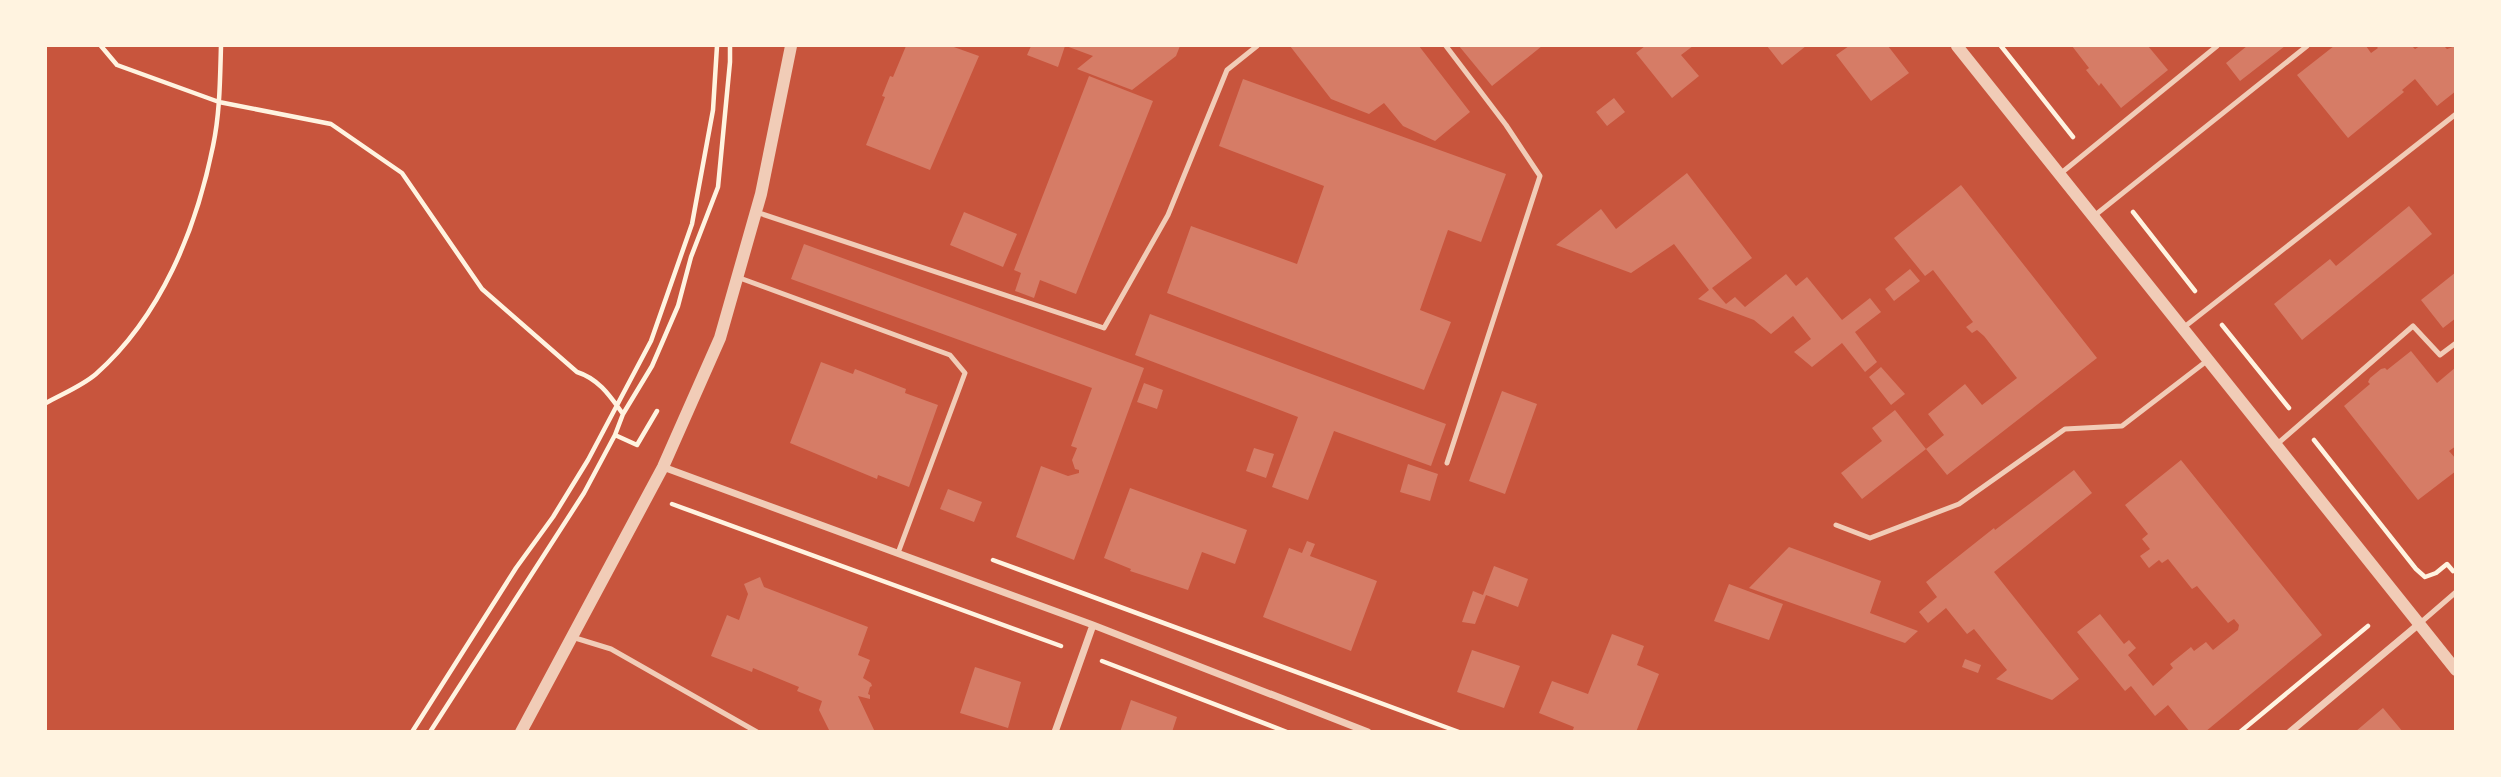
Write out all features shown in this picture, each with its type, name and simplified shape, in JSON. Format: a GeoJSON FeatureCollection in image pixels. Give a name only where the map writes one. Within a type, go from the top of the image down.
{"type":"FeatureCollection","features":[{"type":"Feature","properties":{"kind":"street"},"geometry":{"type":"LineString","coordinates":[[521,732],[663,467],[720,338],[756,212],[792,46]]}},
{"type":"Feature","properties":{"kind":"street"},"geometry":{"type":"LineString","coordinates":[[1957,46],[2455,670]]}},
{"type":"Feature","properties":{"kind":"street"},"geometry":{"type":"LineString","coordinates":[[663,467],[1093,625],[1368,732]]}},
{"type":"Feature","properties":{"kind":"street"},"geometry":{"type":"LineString","coordinates":[[2290,732],[2419,624]]}},
{"type":"Feature","properties":{"kind":"street"},"geometry":{"type":"LineString","coordinates":[[1055,732],[1093,625]]}},
{"type":"Feature","properties":{"kind":"lane"},"geometry":{"type":"LineString","coordinates":[[756,212],[1104,328],[1168,215],[1227,70],[1257,46]]}},
{"type":"Feature","properties":{"kind":"lane"},"geometry":{"type":"LineString","coordinates":[[1446,46],[1506,125],[1539,176],[1447,463]]}},
{"type":"Feature","properties":{"kind":"lane"},"geometry":{"type":"LineString","coordinates":[[2060,174],[2217,46]]}},
{"type":"Feature","properties":{"kind":"lane"},"geometry":{"type":"LineString","coordinates":[[2094,216],[2307,46]]}},
{"type":"Feature","properties":{"kind":"lane"},"geometry":{"type":"LineString","coordinates":[[2183,328],[2455,114]]}},
{"type":"Feature","properties":{"kind":"lane"},"geometry":{"type":"LineString","coordinates":[[737,276],[950,355],[965,373],[898,553]]}},
{"type":"Feature","properties":{"kind":"lane"},"geometry":{"type":"LineString","coordinates":[[2276,445],[2413,326],[2440,355],[2455,343]]}},
{"type":"Feature","properties":{"kind":"lane"},"geometry":{"type":"LineString","coordinates":[[1836,526],[1870,538],[1959,504],[2065,429],[2122,426],[2208,360]]}},
{"type":"Feature","properties":{"kind":"lane"},"geometry":{"type":"LineString","coordinates":[[2419,624],[2455,592]]}},
{"type":"Feature","properties":{"kind":"lane"},"geometry":{"type":"LineString","coordinates":[[572,637],[611,649],[757,732]]}},
{"type":"Feature","properties":{"kind":"path"},"geometry":{"type":"LineString","coordinates":[[101,46],[117,65],[219,102],[331,124],[402,173],[482,289],[577,372],[589,376],[609,394],[623,414]]}},
{"type":"Feature","properties":{"kind":"path"},"geometry":{"type":"LineString","coordinates":[[46,403],[94,376],[132,338],[169,276],[197,210],[214,144],[222,46]]}},
{"type":"Feature","properties":{"kind":"path"},"geometry":{"type":"LineString","coordinates":[[412,732],[588,460],[651,341],[692,224],[713,110],[717,46]]}},
{"type":"Feature","properties":{"kind":"path"},"geometry":{"type":"LineString","coordinates":[[430,732],[584,493],[615,435],[623,414],[652,366],[678,306],[691,257],[718,187],[730,46]]}},
{"type":"Feature","properties":{"kind":"path"},"geometry":{"type":"LineString","coordinates":[[615,435],[637,445],[661,404]]}},
{"type":"Feature","properties":{"kind":"path"},"geometry":{"type":"LineString","coordinates":[[672,504],[1083,654],[1287,732]]}},
{"type":"Feature","properties":{"kind":"path"},"geometry":{"type":"LineString","coordinates":[[986,558],[1459,732]]}},
{"type":"Feature","properties":{"kind":"path"},"geometry":{"type":"LineString","coordinates":[[2240,732],[2368,626]]}},
{"type":"Feature","properties":{"kind":"building"},"geometry":{"type":"Polygon","coordinates":[[[906,46],[951,46],[979,56],[930,170],[866,145],[885,97],[882,96],[890,76],[893,77],[906,46]]]}},
{"type":"Feature","properties":{"kind":"building"},"geometry":{"type":"Polygon","coordinates":[[[1031,46],[1065,46],[1058,67],[1027,55],[1031,46]]]}},
{"type":"Feature","properties":{"kind":"building"},"geometry":{"type":"Polygon","coordinates":[[[1066,46],[1180,46],[1176,56],[1132,90],[1077,69],[1093,56],[1066,46]]]}},
{"type":"Feature","properties":{"kind":"building"},"geometry":{"type":"Polygon","coordinates":[[[1290,46],[1419,46],[1470,112],[1435,141],[1403,126],[1384,103],[1369,114],[1331,99],[1290,46]]]}},
{"type":"Feature","properties":{"kind":"building"},"geometry":{"type":"Polygon","coordinates":[[[1459,46],[1542,46],[1492,86],[1459,46]]]}},
{"type":"Feature","properties":{"kind":"building"},"geometry":{"type":"Polygon","coordinates":[[[1645,46],[1693,46],[1681,55],[1699,76],[1672,98],[1636,53],[1645,46]]]}},
{"type":"Feature","properties":{"kind":"building"},"geometry":{"type":"Polygon","coordinates":[[[1767,46],[1806,46],[1782,65],[1767,46]]]}},
{"type":"Feature","properties":{"kind":"building"},"geometry":{"type":"Polygon","coordinates":[[[1849,46],[1888,46],[1909,73],[1871,101],[1836,55],[1849,46]]]}},
{"type":"Feature","properties":{"kind":"building"},"geometry":{"type":"Polygon","coordinates":[[[2072,46],[2148,46],[2168,70],[2121,108],[2101,83],[2099,86],[2086,70],[2089,68],[2072,46]]]}},
{"type":"Feature","properties":{"kind":"building"},"geometry":{"type":"Polygon","coordinates":[[[2247,46],[2285,46],[2240,81],[2226,63],[2247,46]]]}},
{"type":"Feature","properties":{"kind":"building"},"geometry":{"type":"Polygon","coordinates":[[[2334,46],[2366,46],[2371,53],[2378,48],[2376,46],[2412,46],[2415,49],[2420,46],[2444,46],[2447,49],[2456,46],[2456,91],[2437,106],[2415,79],[2402,90],[2404,92],[2348,138],[2297,75],[2334,46]]]}},
{"type":"Feature","properties":{"kind":"building"},"geometry":{"type":"Polygon","coordinates":[[[1089,76],[1153,101],[1076,294],[1040,280],[1034,298],[1015,291],[1021,273],[1014,270],[1089,76]]]}},
{"type":"Feature","properties":{"kind":"building"},"geometry":{"type":"Polygon","coordinates":[[[1243,79],[1506,174],[1481,242],[1448,230],[1420,310],[1451,322],[1424,390],[1167,293],[1191,226],[1297,264],[1324,186],[1219,146],[1243,79]]]}},
{"type":"Feature","properties":{"kind":"building"},"geometry":{"type":"Polygon","coordinates":[[[1614,98],[1625,112],[1607,126],[1596,112],[1614,98]]]}},
{"type":"Feature","properties":{"kind":"building"},"geometry":{"type":"Polygon","coordinates":[[[1687,173],[1752,258],[1712,288],[1726,304],[1735,297],[1745,307],[1786,274],[1796,286],[1807,277],[1842,320],[1870,298],[1881,312],[1855,332],[1877,362],[1865,372],[1842,343],[1812,367],[1794,352],[1811,339],[1793,316],[1771,334],[1754,320],[1698,299],[1709,290],[1674,244],[1631,273],[1556,245],[1601,209],[1616,229],[1687,173]]]}},
{"type":"Feature","properties":{"kind":"building"},"geometry":{"type":"Polygon","coordinates":[[[1961,185],[2097,358],[1947,475],[1926,449],[1944,435],[1928,414],[1965,384],[1982,405],[2017,378],[1984,336],[1977,330],[1972,333],[1966,327],[1973,322],[1933,270],[1925,276],[1894,238],[1961,185]]]}},
{"type":"Feature","properties":{"kind":"building"},"geometry":{"type":"Polygon","coordinates":[[[2409,206],[2432,234],[2302,340],[2274,304],[2330,259],[2336,266],[2409,206]]]}},
{"type":"Feature","properties":{"kind":"building"},"geometry":{"type":"Polygon","coordinates":[[[964,212],[1017,234],[1003,267],[950,245],[964,212]]]}},
{"type":"Feature","properties":{"kind":"building"},"geometry":{"type":"Polygon","coordinates":[[[804,244],[1144,368],[1074,560],[1016,537],[1041,466],[1068,476],[1079,473],[1072,460],[1077,448],[1071,446],[1092,388],[791,279],[804,244]]]}},
{"type":"Feature","properties":{"kind":"building"},"geometry":{"type":"Polygon","coordinates":[[[1910,269],[1920,281],[1894,301],[1885,289],[1910,269]]]}},
{"type":"Feature","properties":{"kind":"building"},"geometry":{"type":"Polygon","coordinates":[[[2456,272],[2456,318],[2443,328],[2421,300],[2456,272]]]}},
{"type":"Feature","properties":{"kind":"building"},"geometry":{"type":"Polygon","coordinates":[[[1150,314],[1446,424],[1431,466],[1334,431],[1308,500],[1272,487],[1298,417],[1135,355],[1150,314]]]}},
{"type":"Feature","properties":{"kind":"building"},"geometry":{"type":"Polygon","coordinates":[[[2411,351],[2437,383],[2456,367],[2456,446],[2449,451],[2456,459],[2456,471],[2418,500],[2344,406],[2370,384],[2370,378],[2381,369],[2387,370],[2411,351]]]}},
{"type":"Feature","properties":{"kind":"building"},"geometry":{"type":"Polygon","coordinates":[[[821,362],[853,374],[855,369],[906,389],[905,393],[938,405],[909,487],[878,475],[877,479],[790,443],[821,362]]]}},
{"type":"Feature","properties":{"kind":"building"},"geometry":{"type":"Polygon","coordinates":[[[1881,367],[1905,394],[1891,405],[1869,377],[1881,367]]]}},
{"type":"Feature","properties":{"kind":"building"},"geometry":{"type":"Polygon","coordinates":[[[1144,383],[1163,390],[1157,409],[1137,402],[1144,383]]]}},
{"type":"Feature","properties":{"kind":"building"},"geometry":{"type":"Polygon","coordinates":[[[1502,391],[1537,404],[1505,494],[1469,481],[1502,391]]]}},
{"type":"Feature","properties":{"kind":"building"},"geometry":{"type":"Polygon","coordinates":[[[1895,410],[1926,449],[1862,499],[1841,473],[1882,441],[1872,428],[1895,410]]]}},
{"type":"Feature","properties":{"kind":"building"},"geometry":{"type":"Polygon","coordinates":[[[1254,448],[1274,454],[1266,478],[1246,471],[1254,448]]]}},
{"type":"Feature","properties":{"kind":"building"},"geometry":{"type":"Polygon","coordinates":[[[2181,460],[2322,635],[2205,732],[2190,732],[2168,705],[2155,716],[2131,686],[2125,691],[2077,632],[2100,614],[2124,644],[2129,640],[2136,648],[2128,655],[2153,686],[2173,668],[2170,664],[2191,647],[2194,651],[2206,642],[2213,650],[2238,630],[2239,625],[2234,619],[2228,623],[2197,586],[2192,589],[2168,559],[2162,563],[2159,560],[2149,568],[2140,556],[2150,549],[2142,539],[2148,534],[2125,505],[2181,460]]]}},
{"type":"Feature","properties":{"kind":"building"},"geometry":{"type":"Polygon","coordinates":[[[1408,464],[1438,474],[1430,501],[1400,492],[1408,464]]]}},
{"type":"Feature","properties":{"kind":"building"},"geometry":{"type":"Polygon","coordinates":[[[2074,470],[2092,493],[1994,572],[2079,679],[2052,700],[1996,679],[2007,670],[1974,629],[1967,634],[1946,608],[1928,623],[1919,612],[1937,597],[1926,582],[2074,470]]]}},
{"type":"Feature","properties":{"kind":"building"},"geometry":{"type":"Polygon","coordinates":[[[1130,488],[1247,530],[1235,564],[1202,552],[1188,590],[1130,571],[1131,569],[1104,558],[1130,488]]]}},
{"type":"Feature","properties":{"kind":"building"},"geometry":{"type":"Polygon","coordinates":[[[948,489],[982,502],[974,522],[940,509],[948,489]]]}},
{"type":"Feature","properties":{"kind":"building"},"geometry":{"type":"Polygon","coordinates":[[[1307,541],[1315,544],[1310,556],[1377,581],[1351,651],[1263,617],[1289,548],[1302,553],[1307,541]]]}},
{"type":"Feature","properties":{"kind":"building"},"geometry":{"type":"Polygon","coordinates":[[[1789,547],[1881,581],[1870,613],[1918,631],[1905,643],[1749,588],[1789,547]]]}},
{"type":"Feature","properties":{"kind":"building"},"geometry":{"type":"Polygon","coordinates":[[[1494,566],[1528,579],[1518,607],[1486,595],[1475,624],[1462,622],[1473,591],[1483,595],[1494,566]]]}},
{"type":"Feature","properties":{"kind":"building"},"geometry":{"type":"Polygon","coordinates":[[[760,577],[764,587],[868,627],[858,655],[870,660],[863,678],[872,686],[868,694],[870,699],[858,696],[875,732],[830,732],[819,710],[822,701],[797,691],[799,687],[753,668],[752,672],[711,656],[727,615],[739,620],[748,594],[744,584],[760,577]]]}},
{"type":"Feature","properties":{"kind":"building"},"geometry":{"type":"Polygon","coordinates":[[[1729,584],[1783,604],[1769,640],[1714,621],[1729,584]]]}},
{"type":"Feature","properties":{"kind":"building"},"geometry":{"type":"Polygon","coordinates":[[[1612,634],[1644,646],[1637,665],[1659,674],[1636,732],[1572,732],[1574,727],[1539,713],[1552,681],[1588,694],[1612,634]]]}},
{"type":"Feature","properties":{"kind":"building"},"geometry":{"type":"Polygon","coordinates":[[[1472,650],[1520,666],[1504,708],[1457,692],[1472,650]]]}},
{"type":"Feature","properties":{"kind":"building"},"geometry":{"type":"Polygon","coordinates":[[[1965,659],[1981,665],[1978,673],[1962,667],[1965,659]]]}},
{"type":"Feature","properties":{"kind":"building"},"geometry":{"type":"Polygon","coordinates":[[[975,667],[1021,682],[1008,728],[960,713],[975,667]]]}},
{"type":"Feature","properties":{"kind":"building"},"geometry":{"type":"Polygon","coordinates":[[[1131,700],[1177,717],[1172,732],[1120,732],[1131,700]]]}},
{"type":"Feature","properties":{"kind":"building"},"geometry":{"type":"Polygon","coordinates":[[[2383,708],[2403,732],[2355,732],[2383,708]]]}}]}
